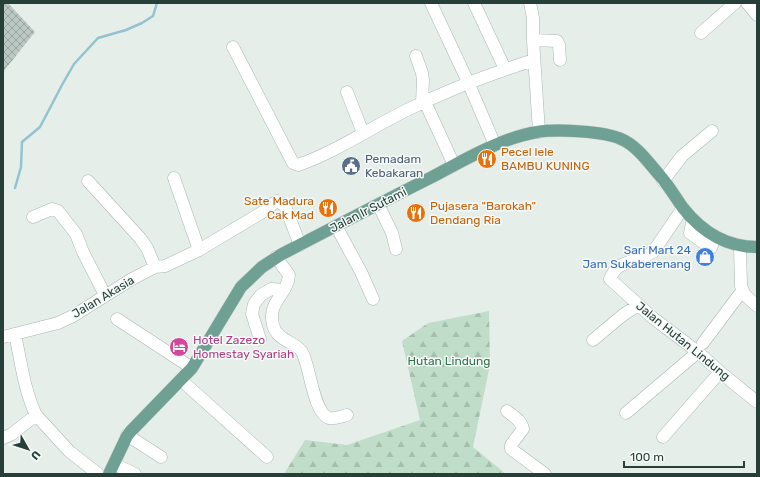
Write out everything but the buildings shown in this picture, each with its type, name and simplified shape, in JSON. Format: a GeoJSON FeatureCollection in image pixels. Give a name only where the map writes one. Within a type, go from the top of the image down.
{"type":"FeatureCollection","features":[{"type":"Feature","properties":{"kind":"main road","name":"Jalan Ir Sutami"},"geometry":{"type":"LineString","coordinates":[[112,469],[127,435],[192,368],[241,287],[262,267],[276,258],[378,204],[495,145],[539,132],[581,132],[611,136],[621,139],[638,151],[663,180],[683,208],[702,229],[715,237],[740,247],[757,247]]}},
{"type":"Feature","properties":{"kind":"street"},"geometry":{"type":"LineString","coordinates":[[431,3],[468,82],[495,145]]}},
{"type":"Feature","properties":{"kind":"street"},"geometry":{"type":"LineString","coordinates":[[474,3],[505,69]]}},
{"type":"Feature","properties":{"kind":"street"},"geometry":{"type":"LineString","coordinates":[[530,3],[533,18],[534,60],[539,132]]}},
{"type":"Feature","properties":{"kind":"street"},"geometry":{"type":"LineString","coordinates":[[702,33],[735,3]]}},
{"type":"Feature","properties":{"kind":"street"},"geometry":{"type":"LineString","coordinates":[[747,3],[757,15]]}},
{"type":"Feature","properties":{"kind":"street"},"geometry":{"type":"LineString","coordinates":[[533,40],[557,40],[559,45],[560,60]]}},
{"type":"Feature","properties":{"kind":"street"},"geometry":{"type":"LineString","coordinates":[[233,47],[293,163],[298,165],[316,159],[424,102],[468,82],[534,60]]}},
{"type":"Feature","properties":{"kind":"street"},"geometry":{"type":"LineString","coordinates":[[416,56],[422,73],[424,102],[454,165]]}},
{"type":"Feature","properties":{"kind":"street"},"geometry":{"type":"LineString","coordinates":[[347,92],[363,133]]}},
{"type":"Feature","properties":{"kind":"street"},"geometry":{"type":"LineString","coordinates":[[663,180],[682,156],[712,131]]}},
{"type":"Feature","properties":{"kind":"street"},"geometry":{"type":"LineString","coordinates":[[174,178],[199,250]]}},
{"type":"Feature","properties":{"kind":"street"},"geometry":{"type":"LineString","coordinates":[[88,181],[140,238],[147,248],[155,267]]}},
{"type":"Feature","properties":{"kind":"street","name":"Jalan Akasia"},"geometry":{"type":"LineString","coordinates":[[9,336],[58,323],[72,316],[132,279],[155,267],[165,266],[199,250],[261,213],[278,201],[285,206],[300,245]]}},
{"type":"Feature","properties":{"kind":"street"},"geometry":{"type":"LineString","coordinates":[[378,204],[393,236],[396,249]]}},
{"type":"Feature","properties":{"kind":"street","name":"Jalan Hutan Lindung"},"geometry":{"type":"LineString","coordinates":[[683,208],[653,252],[646,257],[615,269],[610,279],[638,304],[701,348],[720,372],[757,402]]}},
{"type":"Feature","properties":{"kind":"street"},"geometry":{"type":"LineString","coordinates":[[33,217],[52,209],[58,212],[78,237],[83,252],[105,295]]}},
{"type":"Feature","properties":{"kind":"street"},"geometry":{"type":"LineString","coordinates":[[336,226],[361,272],[373,299]]}},
{"type":"Feature","properties":{"kind":"street"},"geometry":{"type":"LineString","coordinates":[[740,247],[740,286],[742,291],[757,306]]}},
{"type":"Feature","properties":{"kind":"street"},"geometry":{"type":"LineString","coordinates":[[276,258],[289,275],[289,282],[275,302],[273,325],[283,339],[302,351],[319,406],[325,415],[331,418],[347,415]]}},
{"type":"Feature","properties":{"kind":"street"},"geometry":{"type":"LineString","coordinates":[[260,339],[252,314],[254,304],[261,295],[271,289],[284,290]]}},
{"type":"Feature","properties":{"kind":"street"},"geometry":{"type":"LineString","coordinates":[[626,413],[701,348],[742,291]]}},
{"type":"Feature","properties":{"kind":"street"},"geometry":{"type":"LineString","coordinates":[[593,340],[638,304]]}},
{"type":"Feature","properties":{"kind":"street"},"geometry":{"type":"LineString","coordinates":[[117,319],[192,368]]}},
{"type":"Feature","properties":{"kind":"street"},"geometry":{"type":"LineString","coordinates":[[9,336],[36,415],[68,451],[98,474]]}},
{"type":"Feature","properties":{"kind":"street"},"geometry":{"type":"LineString","coordinates":[[663,436],[720,372]]}},
{"type":"Feature","properties":{"kind":"street"},"geometry":{"type":"LineString","coordinates":[[181,380],[268,457]]}},
{"type":"Feature","properties":{"kind":"street"},"geometry":{"type":"LineString","coordinates":[[506,411],[521,423],[523,427],[511,444],[511,449],[545,474]]}},
{"type":"Feature","properties":{"kind":"street"},"geometry":{"type":"LineString","coordinates":[[3,438],[12,434],[36,415]]}},
{"type":"Feature","properties":{"kind":"street"},"geometry":{"type":"LineString","coordinates":[[127,435],[161,457]]}},
{"type":"Feature","properties":{"kind":"street"},"geometry":{"type":"LineString","coordinates":[[112,469],[131,473]]}},
{"type":"Feature","properties":{"kind":"green space","name":"Hutan Lindung"},"geometry":{"type":"Polygon","coordinates":[[[489,311],[490,365],[473,447],[506,474],[284,474],[305,440],[347,445],[420,420],[402,341],[428,323],[489,311]]]}},
{"type":"Feature","properties":{"kind":"waterway"},"geometry":{"type":"LineString","coordinates":[[15,188],[21,167],[22,142],[40,127],[74,64],[98,38],[126,30],[153,16],[157,3]]}},
{"type":"Feature","properties":{"kind":"place","name":"Pecel lele BAMBU KUNING"},"geometry":{"type":"Point","coordinates":[487,159]}},
{"type":"Feature","properties":{"kind":"place","name":"Pemadam Kebakaran"},"geometry":{"type":"Point","coordinates":[351,166]}},
{"type":"Feature","properties":{"kind":"place","name":"Sate Madura Cak Mad"},"geometry":{"type":"Point","coordinates":[328,208]}},
{"type":"Feature","properties":{"kind":"place","name":"Pujasera \"Barokah\" Dendang Ria"},"geometry":{"type":"Point","coordinates":[416,213]}},
{"type":"Feature","properties":{"kind":"place","name":"Sari Mart 24 Jam Sukaberenang"},"geometry":{"type":"Point","coordinates":[705,257]}},
{"type":"Feature","properties":{"kind":"place","name":"Hotel Zazezo Homestay Syariah"},"geometry":{"type":"Point","coordinates":[179,347]}}]}
